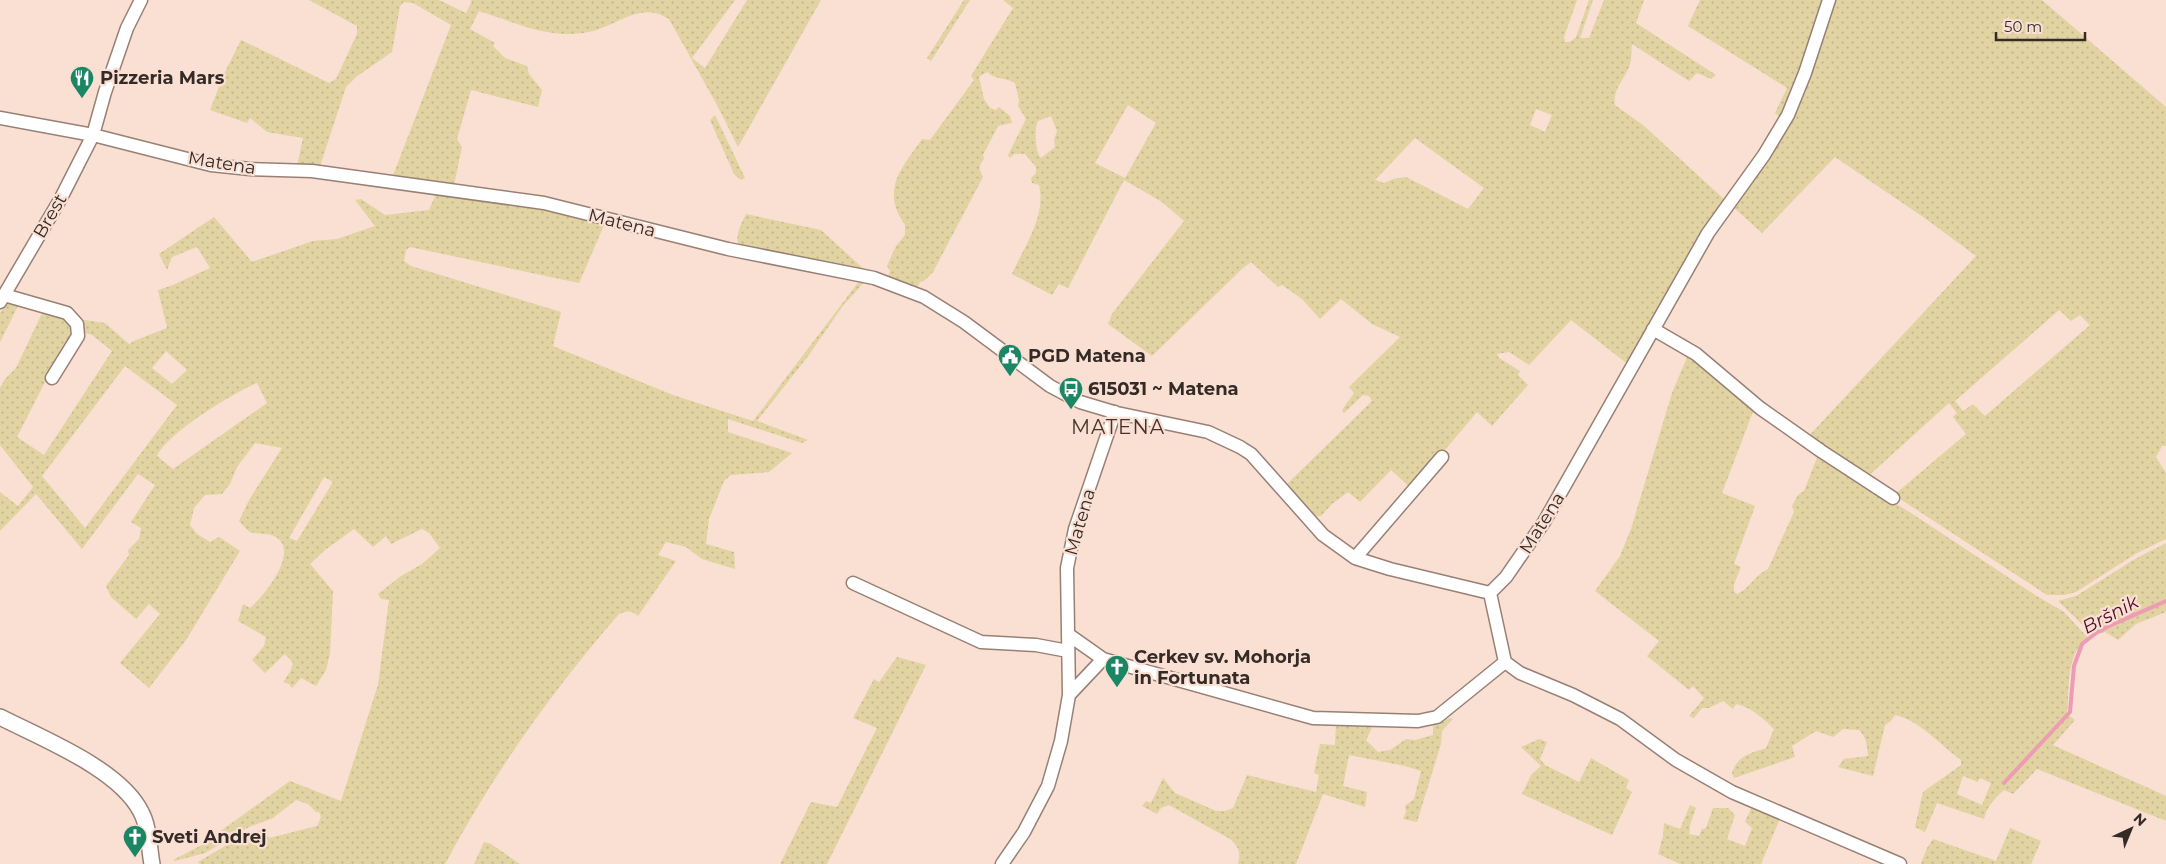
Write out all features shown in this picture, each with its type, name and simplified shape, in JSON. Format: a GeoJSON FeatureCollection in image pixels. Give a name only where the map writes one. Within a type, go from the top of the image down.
{"type":"FeatureCollection","features":[{"type":"Feature","properties":{"kind":"street","name":"Brest"},"geometry":{"type":"LineString","coordinates":[[52,378],[78,336],[77,324],[67,313],[2,299],[61,198],[93,135],[105,92],[127,28],[141,0]]}},
{"type":"Feature","properties":{"kind":"street","name":"Matena"},"geometry":{"type":"LineString","coordinates":[[93,135],[211,165],[250,169],[312,171],[544,204],[728,249],[874,278],[924,297],[948,312],[1050,386],[1080,402],[1115,412],[1208,432],[1240,446],[1251,454],[1323,535],[1355,558],[1399,571],[1490,593],[1510,573],[1544,522],[1708,233],[1764,155],[1788,114],[1805,73],[1829,0]]}},
{"type":"Feature","properties":{"kind":"street"},"geometry":{"type":"LineString","coordinates":[[0,118],[93,135]]}},
{"type":"Feature","properties":{"kind":"street"},"geometry":{"type":"LineString","coordinates":[[1653,328],[1696,354],[1760,408],[1893,498]]}},
{"type":"Feature","properties":{"kind":"street","name":"Matena"},"geometry":{"type":"LineString","coordinates":[[1002,864],[1024,832],[1048,786],[1061,742],[1069,695],[1067,568],[1075,529],[1115,412]]}},
{"type":"Feature","properties":{"kind":"street"},"geometry":{"type":"LineString","coordinates":[[1355,558],[1442,457]]}},
{"type":"Feature","properties":{"kind":"street"},"geometry":{"type":"LineString","coordinates":[[853,583],[981,642],[1036,645],[1068,652]]}},
{"type":"Feature","properties":{"kind":"street"},"geometry":{"type":"LineString","coordinates":[[1490,593],[1505,662],[1520,673],[1573,695],[1620,718],[1676,760],[1732,792],[1900,864]]}},
{"type":"Feature","properties":{"kind":"street"},"geometry":{"type":"LineString","coordinates":[[1068,635],[1103,659],[1312,718],[1418,722],[1437,717],[1505,662]]}},
{"type":"Feature","properties":{"kind":"street"},"geometry":{"type":"LineString","coordinates":[[1069,695],[1103,659]]}},
{"type":"Feature","properties":{"kind":"street"},"geometry":{"type":"LineString","coordinates":[[0,717],[81,758],[125,790],[142,813],[152,864]]}},
{"type":"Feature","properties":{"kind":"shaded area"},"geometry":{"type":"Polygon","coordinates":[[[309,0],[439,0],[466,13],[472,1],[470,0],[735,0],[692,58],[705,68],[747,0],[821,0],[738,147],[669,19],[648,12],[638,13],[588,32],[560,34],[533,29],[479,11],[470,29],[495,43],[493,46],[505,58],[527,66],[529,74],[542,90],[538,107],[471,90],[457,139],[462,147],[454,185],[392,178],[451,25],[413,3],[404,2],[400,6],[392,52],[356,77],[346,87],[319,169],[297,166],[303,138],[267,132],[250,118],[247,123],[210,110],[224,74],[241,40],[329,83],[336,79],[357,34],[357,26],[309,0]]]}},
{"type":"Feature","properties":{"kind":"shaded area"},"geometry":{"type":"Polygon","coordinates":[[[964,0],[970,0],[931,61],[927,58],[964,0]]]}},
{"type":"Feature","properties":{"kind":"shaded area"},"geometry":{"type":"Polygon","coordinates":[[[1003,0],[1577,0],[1564,37],[1565,42],[1570,42],[1576,37],[1589,0],[1593,0],[1580,38],[1589,38],[1604,0],[1644,0],[1636,23],[1716,75],[1711,79],[1697,73],[1689,81],[1632,44],[1630,64],[1617,89],[1615,105],[1643,125],[1725,200],[1629,365],[1571,320],[1529,365],[1509,352],[1497,354],[1499,358],[1520,371],[1518,375],[1528,385],[1492,426],[1477,412],[1412,489],[1391,470],[1360,502],[1348,492],[1332,504],[1321,516],[1316,516],[1287,484],[1372,401],[1369,396],[1363,395],[1344,413],[1342,410],[1354,393],[1349,387],[1400,337],[1372,324],[1341,299],[1320,319],[1302,299],[1282,285],[1278,287],[1251,262],[1152,356],[1108,324],[1112,314],[1184,221],[1162,202],[1124,180],[1068,288],[1059,284],[1052,295],[1012,274],[1033,231],[1040,208],[1041,197],[1039,185],[1032,183],[1031,178],[1036,173],[1036,167],[1025,154],[1014,154],[1010,158],[1008,155],[1026,119],[1018,106],[1019,100],[1015,83],[987,72],[979,77],[984,99],[990,108],[996,110],[999,107],[1010,116],[1012,123],[998,126],[983,155],[984,159],[980,168],[983,177],[933,272],[924,281],[920,282],[917,288],[888,276],[890,271],[887,266],[896,246],[905,235],[905,225],[894,201],[894,190],[901,170],[922,139],[930,140],[974,80],[971,76],[1013,8],[1003,0]],[[1128,105],[1095,163],[1125,178],[1156,123],[1128,105]],[[1536,109],[1530,125],[1545,132],[1552,115],[1536,109]],[[1051,116],[1038,121],[1036,140],[1037,151],[1041,158],[1055,147],[1054,140],[1057,131],[1051,116]],[[1415,138],[1375,180],[1384,183],[1406,177],[1468,209],[1484,188],[1415,138]]]}},
{"type":"Feature","properties":{"kind":"shaded area"},"geometry":{"type":"Polygon","coordinates":[[[1700,0],[1824,0],[1801,72],[1780,117],[1775,113],[1787,88],[1688,26],[1700,0]]]}},
{"type":"Feature","properties":{"kind":"shaded area"},"geometry":{"type":"Polygon","coordinates":[[[1835,0],[2042,0],[2166,107],[2166,446],[2162,446],[2156,457],[2166,473],[2166,539],[2137,553],[2076,592],[2064,595],[2047,595],[1894,495],[1966,434],[1953,417],[1957,413],[1949,403],[1865,479],[1807,438],[1976,256],[1926,219],[1835,157],[1762,233],[1732,206],[1761,169],[1835,0]],[[2059,310],[1955,401],[1963,411],[1973,404],[1985,416],[2090,325],[2080,315],[2071,321],[2059,310]]]}},
{"type":"Feature","properties":{"kind":"shaded area"},"geometry":{"type":"Polygon","coordinates":[[[715,115],[745,178],[741,180],[734,174],[710,120],[715,115]]]}},
{"type":"Feature","properties":{"kind":"shaded area"},"geometry":{"type":"Polygon","coordinates":[[[436,194],[539,208],[605,223],[579,283],[410,247],[406,250],[404,261],[411,266],[561,312],[553,346],[673,395],[753,421],[860,280],[865,281],[842,307],[809,355],[757,421],[808,440],[802,443],[728,419],[728,432],[792,453],[769,472],[731,475],[724,481],[709,519],[706,544],[734,552],[735,569],[702,559],[686,547],[666,542],[658,555],[676,561],[638,616],[629,612],[619,614],[547,703],[503,766],[445,864],[200,864],[198,862],[247,833],[262,830],[269,838],[317,826],[321,817],[319,812],[316,812],[308,804],[296,800],[273,818],[249,827],[205,853],[175,861],[173,860],[200,846],[290,781],[341,801],[378,685],[389,600],[381,599],[378,594],[401,576],[422,564],[440,548],[429,533],[422,529],[391,544],[386,536],[373,547],[354,529],[325,550],[310,564],[333,591],[330,653],[326,670],[316,686],[301,678],[292,688],[289,684],[283,682],[290,672],[293,663],[285,654],[265,673],[252,660],[264,646],[266,637],[238,621],[243,604],[250,608],[271,584],[282,563],[284,553],[282,544],[276,537],[250,532],[239,521],[249,500],[282,448],[255,443],[237,467],[230,484],[222,494],[205,495],[194,508],[190,525],[197,534],[210,542],[219,537],[240,551],[186,640],[149,688],[120,663],[160,614],[149,604],[136,619],[111,597],[106,586],[129,555],[128,550],[139,539],[141,528],[131,522],[155,485],[138,474],[82,549],[36,494],[0,531],[0,492],[18,506],[33,487],[0,445],[0,388],[5,379],[16,368],[43,311],[68,319],[75,335],[45,382],[17,437],[44,455],[112,351],[92,335],[82,332],[77,319],[105,323],[129,344],[167,328],[158,290],[210,268],[197,247],[172,257],[167,270],[159,254],[214,217],[252,262],[313,241],[337,239],[375,226],[355,200],[361,199],[385,215],[429,210],[436,194]],[[166,351],[152,368],[172,384],[187,370],[166,351]],[[125,366],[42,476],[85,528],[177,405],[125,366]],[[257,383],[218,404],[187,426],[163,447],[157,456],[173,469],[267,403],[257,383]],[[324,477],[289,538],[297,541],[333,482],[324,477]]]}},
{"type":"Feature","properties":{"kind":"shaded area"},"geometry":{"type":"Polygon","coordinates":[[[746,214],[821,230],[865,270],[740,246],[737,238],[746,214]]]}},
{"type":"Feature","properties":{"kind":"shaded area"},"geometry":{"type":"Polygon","coordinates":[[[8,302],[19,304],[0,342],[0,313],[8,302]]]}},
{"type":"Feature","properties":{"kind":"shaded area"},"geometry":{"type":"Polygon","coordinates":[[[1688,355],[1754,409],[1722,493],[1755,506],[1734,564],[1741,567],[1734,584],[1734,592],[1737,594],[1742,591],[1768,569],[1794,512],[1792,506],[1798,495],[1804,491],[1818,455],[2064,612],[2088,638],[2075,653],[2070,673],[2067,714],[2075,720],[2053,745],[2166,796],[2166,821],[2037,769],[2013,794],[2004,790],[2000,793],[1989,806],[1984,819],[1937,803],[1925,832],[1915,827],[1923,792],[1961,765],[1961,760],[1922,728],[1913,722],[1895,715],[1885,725],[1873,776],[1838,767],[1844,759],[1868,756],[1867,745],[1862,733],[1859,730],[1843,729],[1833,737],[1816,731],[1792,746],[1795,757],[1734,778],[1732,773],[1737,763],[1745,756],[1766,748],[1774,729],[1762,717],[1747,708],[1736,704],[1733,709],[1723,701],[1709,708],[1702,708],[1694,718],[1689,716],[1704,698],[1693,686],[1689,690],[1647,656],[1659,641],[1595,591],[1620,556],[1631,529],[1672,393],[1688,355]],[[1963,776],[1957,794],[1982,805],[1991,783],[1980,778],[1978,782],[1963,776]]]}},
{"type":"Feature","properties":{"kind":"shaded area"},"geometry":{"type":"Polygon","coordinates":[[[2166,543],[2166,612],[2136,624],[2118,640],[2105,632],[2093,635],[2058,601],[2076,596],[2135,559],[2166,543]]]}},
{"type":"Feature","properties":{"kind":"shaded area"},"geometry":{"type":"Polygon","coordinates":[[[897,657],[926,665],[827,864],[780,864],[811,802],[837,807],[877,728],[853,718],[874,679],[879,682],[897,657]]]}},
{"type":"Feature","properties":{"kind":"shaded area"},"geometry":{"type":"Polygon","coordinates":[[[1450,718],[1453,719],[1442,731],[1441,744],[1417,822],[1403,819],[1406,812],[1405,806],[1414,799],[1421,771],[1349,755],[1343,786],[1367,792],[1365,807],[1323,794],[1296,864],[1238,864],[1238,850],[1230,839],[1169,805],[1161,808],[1157,814],[1142,806],[1146,801],[1151,803],[1163,778],[1175,793],[1216,811],[1225,811],[1233,808],[1247,775],[1316,792],[1319,775],[1314,773],[1320,744],[1335,745],[1336,723],[1373,726],[1366,740],[1378,752],[1390,750],[1406,739],[1415,740],[1433,735],[1433,725],[1450,718]]]}},
{"type":"Feature","properties":{"kind":"shaded area"},"geometry":{"type":"Polygon","coordinates":[[[1539,739],[1547,742],[1540,759],[1545,765],[1579,782],[1591,758],[1629,780],[1626,788],[1632,792],[1612,835],[1522,794],[1531,775],[1541,766],[1521,747],[1539,739]]]}},
{"type":"Feature","properties":{"kind":"shaded area"},"geometry":{"type":"Polygon","coordinates":[[[1753,804],[1781,816],[1761,864],[1680,864],[1658,854],[1664,823],[1680,829],[1690,805],[1696,808],[1689,828],[1689,834],[1699,836],[1702,829],[1706,828],[1713,808],[1728,808],[1735,815],[1727,839],[1745,846],[1752,828],[1745,822],[1753,804]]]}},
{"type":"Feature","properties":{"kind":"shaded area"},"geometry":{"type":"Polygon","coordinates":[[[2010,828],[2041,841],[2031,864],[1921,864],[1927,848],[1933,839],[1996,861],[2010,828]]]}},
{"type":"Feature","properties":{"kind":"shaded area"},"geometry":{"type":"Polygon","coordinates":[[[484,842],[491,844],[520,864],[474,864],[484,842]]]}},
{"type":"Feature","properties":{"kind":"waterway","name":"Bršnik"},"geometry":{"type":"LineString","coordinates":[[2004,783],[2070,712],[2074,666],[2082,644],[2107,627],[2166,601]]}},
{"type":"Feature","properties":{"kind":"place","name":"Pizzeria Mars"},"geometry":{"type":"Point","coordinates":[82,99]}},
{"type":"Feature","properties":{"kind":"place","name":"PGD Matena"},"geometry":{"type":"Point","coordinates":[1010,377]}},
{"type":"Feature","properties":{"kind":"place","name":"615031 ~ Matena"},"geometry":{"type":"Point","coordinates":[1071,410]}},
{"type":"Feature","properties":{"kind":"place","name":"Cerkev sv. Mohorja in Fortunata"},"geometry":{"type":"Point","coordinates":[1117,688]}},
{"type":"Feature","properties":{"kind":"place","name":"Sveti Andrej"},"geometry":{"type":"Point","coordinates":[135,858]}},
{"type":"Feature","properties":{"kind":"district","name":"MATENA"},"geometry":{"type":"Point","coordinates":[1118,427]}}]}
